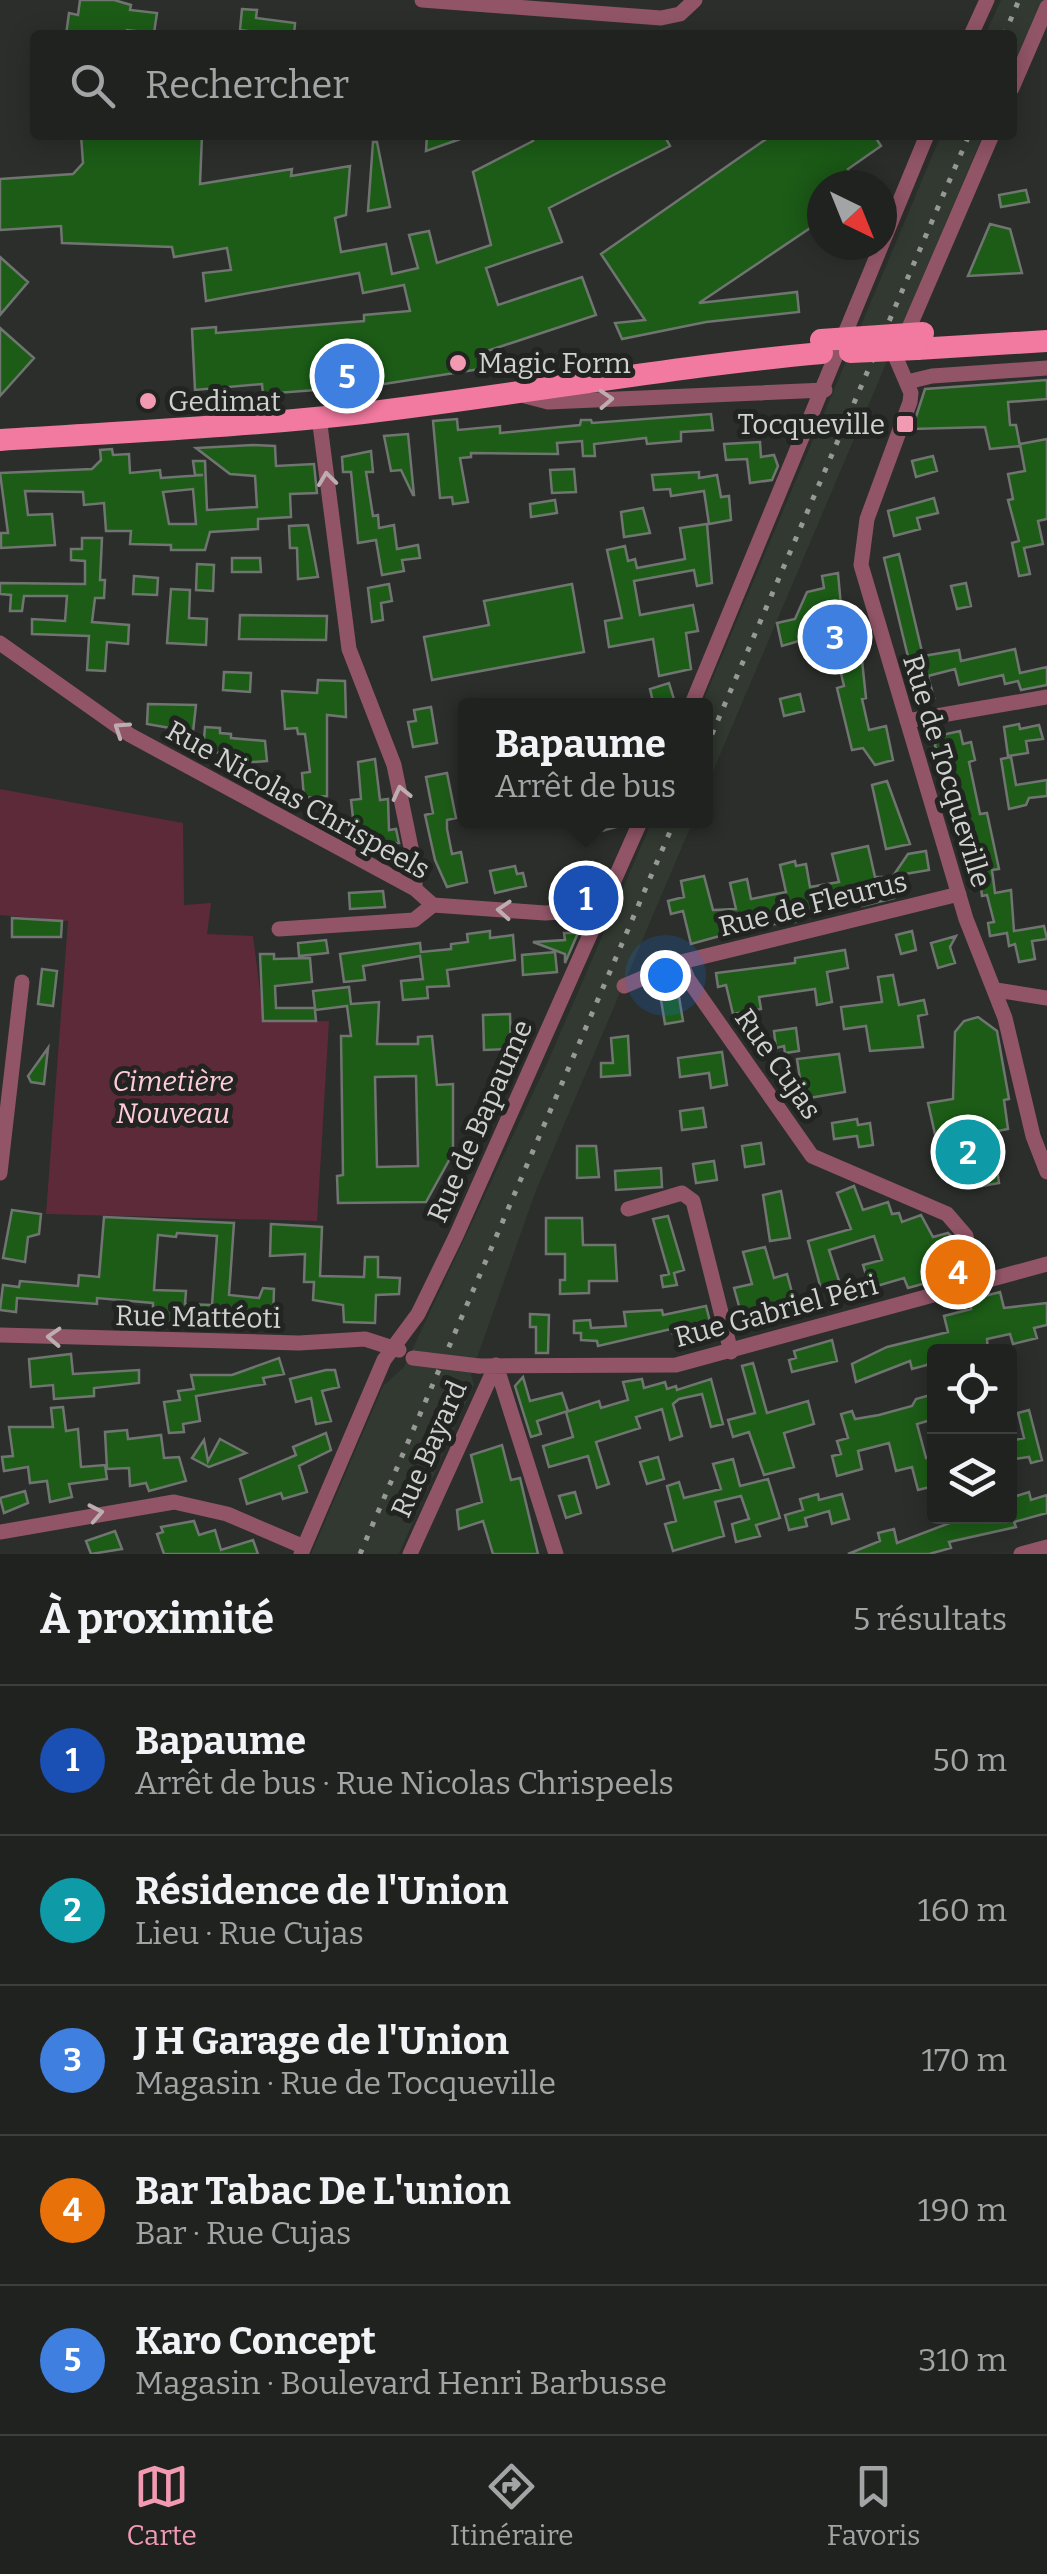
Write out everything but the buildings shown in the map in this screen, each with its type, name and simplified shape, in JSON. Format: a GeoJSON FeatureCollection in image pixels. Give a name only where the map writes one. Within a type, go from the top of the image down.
{"type":"FeatureCollection","features":[{"type":"Feature","properties":{"kind":"main road"},"geometry":{"type":"LineString","coordinates":[[0,429],[330,405],[723,350],[920,341],[1047,330]]}},
{"type":"Feature","properties":{"kind":"main road"},"geometry":{"type":"LineString","coordinates":[[920,341],[1047,341]]}},
{"type":"Feature","properties":{"kind":"main road"},"geometry":{"type":"LineString","coordinates":[[0,440],[319,417],[821,347]]}},
{"type":"Feature","properties":{"kind":"street"},"geometry":{"type":"LineString","coordinates":[[422,0],[660,18],[680,14],[695,0]]}},
{"type":"Feature","properties":{"kind":"street"},"geometry":{"type":"LineString","coordinates":[[973,30],[987,0]]}},
{"type":"Feature","properties":{"kind":"street"},"geometry":{"type":"LineString","coordinates":[[1017,76],[1047,6]]}},
{"type":"Feature","properties":{"kind":"street"},"geometry":{"type":"LineString","coordinates":[[695,698],[825,390],[924,140]]}},
{"type":"Feature","properties":{"kind":"street","name":"Rue de Tocqueville"},"geometry":{"type":"LineString","coordinates":[[990,140],[896,358],[907,382],[910,402],[867,519],[860,552],[863,582],[959,894],[996,990],[1033,1136],[1047,1172]]}},
{"type":"Feature","properties":{"kind":"street"},"geometry":{"type":"LineString","coordinates":[[907,382],[932,376],[1047,368]]}},
{"type":"Feature","properties":{"kind":"street"},"geometry":{"type":"LineString","coordinates":[[510,391],[548,402],[825,390]]}},
{"type":"Feature","properties":{"kind":"street"},"geometry":{"type":"LineString","coordinates":[[319,417],[349,649],[394,765],[415,890]]}},
{"type":"Feature","properties":{"kind":"street","name":"Rue Nicolas Chrispeels"},"geometry":{"type":"LineString","coordinates":[[0,643],[130,736],[415,890],[433,905],[545,913],[601,910]]}},
{"type":"Feature","properties":{"kind":"street"},"geometry":{"type":"LineString","coordinates":[[908,721],[1047,697]]}},
{"type":"Feature","properties":{"kind":"street","name":"Rue de Bapaume"},"geometry":{"type":"LineString","coordinates":[[302,1550],[384,1360],[418,1314],[456,1236],[637,828]]}},
{"type":"Feature","properties":{"kind":"street","name":"Rue de Fleurus"},"geometry":{"type":"LineString","coordinates":[[624,986],[681,962],[959,894]]}},
{"type":"Feature","properties":{"kind":"street"},"geometry":{"type":"LineString","coordinates":[[279,929],[414,920],[433,905]]}},
{"type":"Feature","properties":{"kind":"street","name":"Rue Cujas"},"geometry":{"type":"LineString","coordinates":[[681,962],[688,979],[812,1156],[947,1214],[966,1236],[976,1284]]}},
{"type":"Feature","properties":{"kind":"street"},"geometry":{"type":"LineString","coordinates":[[0,1173],[22,982]]}},
{"type":"Feature","properties":{"kind":"street"},"geometry":{"type":"LineString","coordinates":[[996,990],[1047,998]]}},
{"type":"Feature","properties":{"kind":"street"},"geometry":{"type":"LineString","coordinates":[[628,1209],[682,1193],[693,1201],[731,1352]]}},
{"type":"Feature","properties":{"kind":"street","name":"Rue Gabriel Péri"},"geometry":{"type":"LineString","coordinates":[[394,1348],[413,1358],[478,1366],[676,1365],[1047,1264]]}},
{"type":"Feature","properties":{"kind":"street","name":"Rue Mattéoti"},"geometry":{"type":"LineString","coordinates":[[0,1335],[299,1343],[365,1339],[394,1348]]}},
{"type":"Feature","properties":{"kind":"street"},"geometry":{"type":"LineString","coordinates":[[496,1365],[556,1554]]}},
{"type":"Feature","properties":{"kind":"street","name":"Rue Bayard"},"geometry":{"type":"LineString","coordinates":[[410,1554],[496,1365]]}},
{"type":"Feature","properties":{"kind":"street"},"geometry":{"type":"LineString","coordinates":[[0,1532],[174,1502],[227,1514],[302,1550]]}},
{"type":"Feature","properties":{"kind":"street"},"geometry":{"type":"LineString","coordinates":[[1021,1554],[1047,1547]]}},
{"type":"Feature","properties":{"kind":"shaded area"},"geometry":{"type":"Polygon","coordinates":[[[1001,0],[1043,0],[1017,59],[1017,30],[987,30],[1001,0]]]}},
{"type":"Feature","properties":{"kind":"shaded area"},"geometry":{"type":"Polygon","coordinates":[[[939,140],[981,140],[713,771],[713,698],[704,698],[888,260],[897,260],[897,240],[939,140]]]}},
{"type":"Feature","properties":{"kind":"shaded area"},"geometry":{"type":"Polygon","coordinates":[[[649,828],[690,828],[535,1193],[471,1375],[474,1384],[399,1554],[311,1554],[383,1386],[404,1367],[549,1059],[649,828]]]}},
{"type":"Feature","properties":{"kind":"green space","name":"Cimetière Nouveau"},"geometry":{"type":"Polygon","coordinates":[[[0,789],[183,823],[184,905],[211,903],[207,934],[253,936],[264,1022],[329,1021],[317,1221],[46,1214],[68,921],[0,915],[0,789]]]}},
{"type":"Feature","properties":{"kind":"railway"},"geometry":{"type":"LineString","coordinates":[[1006,30],[1019,0]]}},
{"type":"Feature","properties":{"kind":"railway"},"geometry":{"type":"LineString","coordinates":[[713,732],[967,140]]}},
{"type":"Feature","properties":{"kind":"railway"},"geometry":{"type":"LineString","coordinates":[[360,1554],[672,828]]}},
{"type":"Feature","properties":{"kind":"place","name":"Magic Form"},"geometry":{"type":"Point","coordinates":[458,363]}},
{"type":"Feature","properties":{"kind":"place","name":"Karo Concept"},"geometry":{"type":"Point","coordinates":[347,376]}},
{"type":"Feature","properties":{"kind":"place","name":"Gedimat"},"geometry":{"type":"Point","coordinates":[148,401]}},
{"type":"Feature","properties":{"kind":"place","name":"Tocqueville"},"geometry":{"type":"Point","coordinates":[905,424]}},
{"type":"Feature","properties":{"kind":"place","name":"J H Garage de l'Union"},"geometry":{"type":"Point","coordinates":[835,637]}},
{"type":"Feature","properties":{"kind":"place","name":"Bapaume"},"geometry":{"type":"Point","coordinates":[586,898]}},
{"type":"Feature","properties":{"kind":"place","name":"Résidence de l'Union"},"geometry":{"type":"Point","coordinates":[968,1152]}},
{"type":"Feature","properties":{"kind":"place","name":"Bar Tabac De L'union"},"geometry":{"type":"Point","coordinates":[958,1272]}}]}
